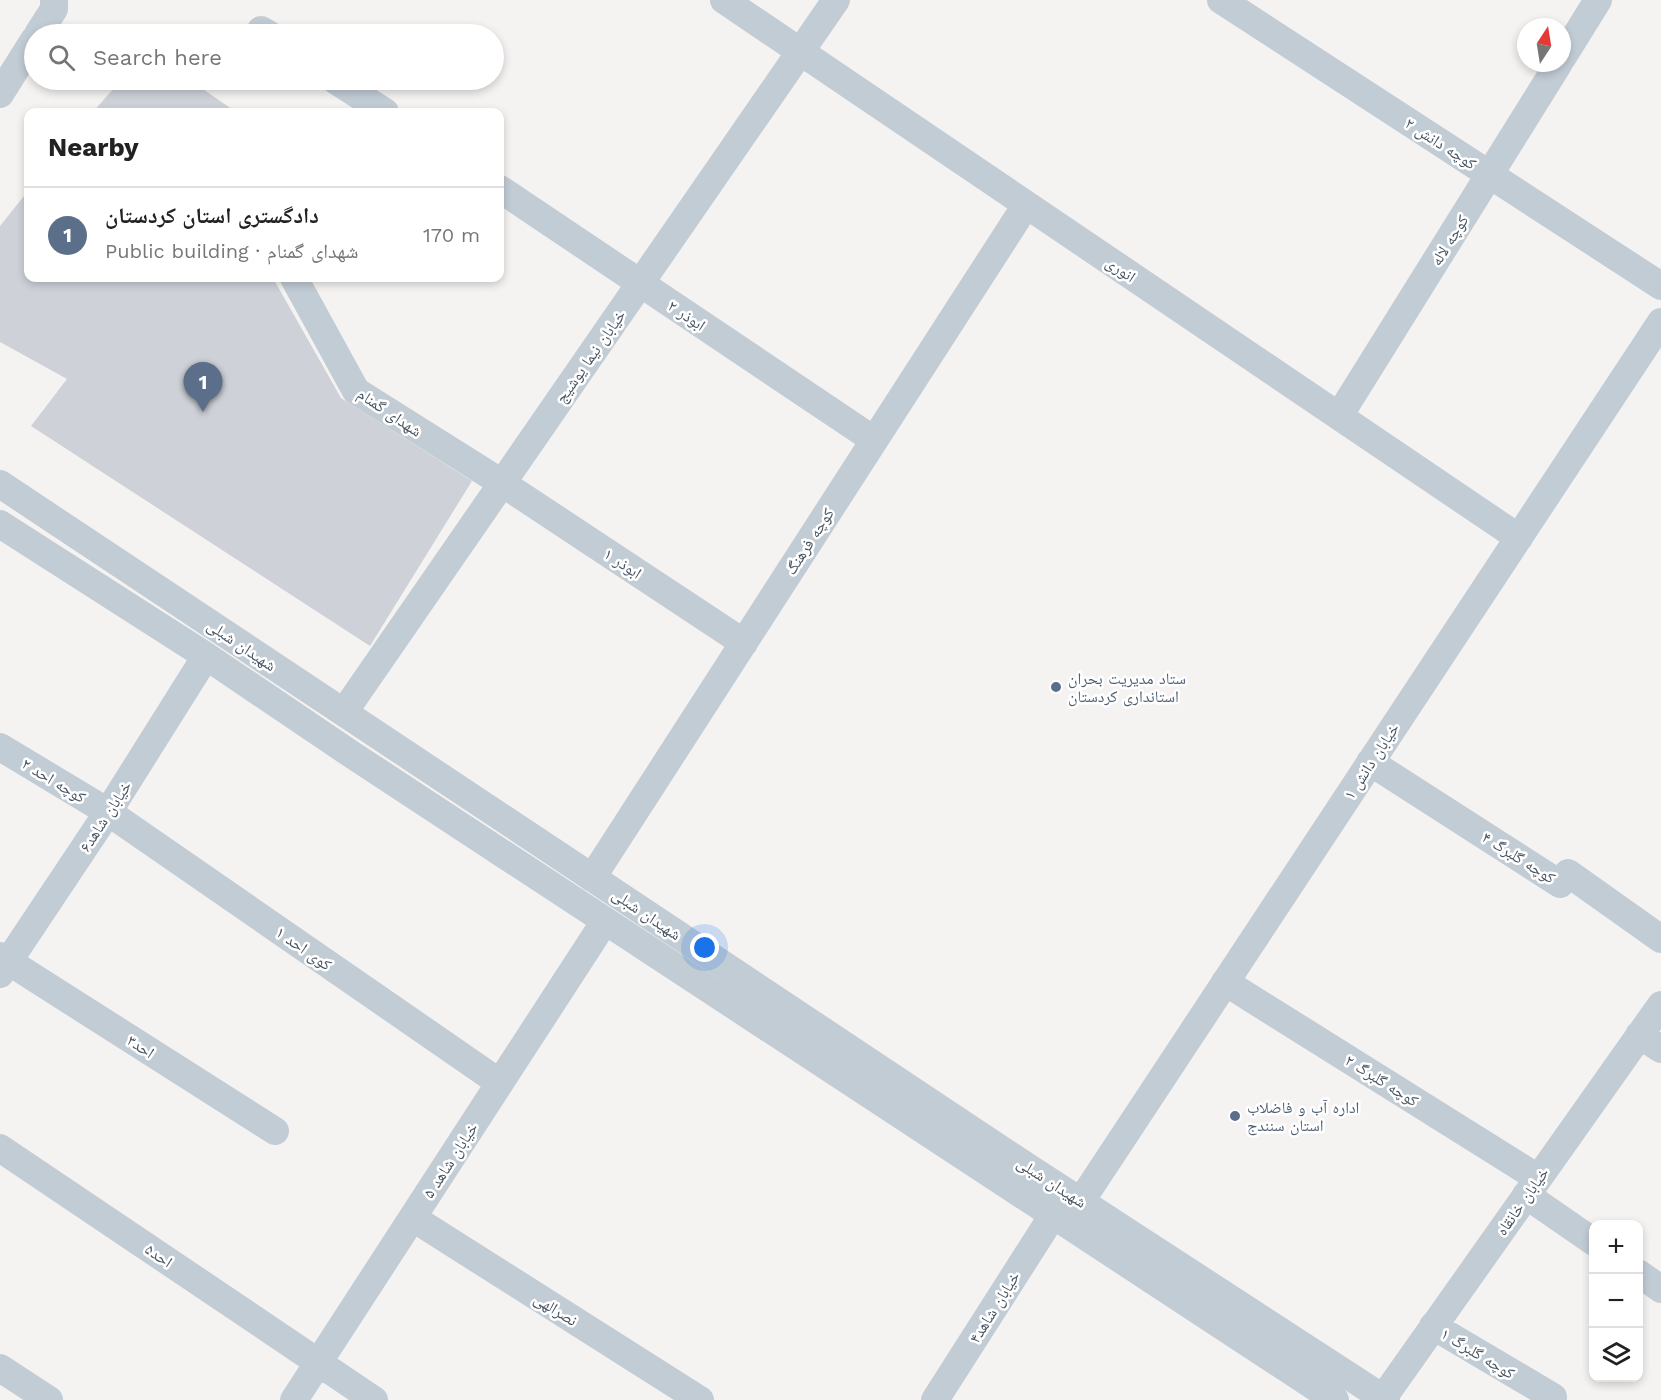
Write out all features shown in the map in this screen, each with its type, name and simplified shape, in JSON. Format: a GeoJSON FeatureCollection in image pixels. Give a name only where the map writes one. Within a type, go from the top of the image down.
{"type":"FeatureCollection","features":[{"type":"Feature","properties":{"kind":"street","name":"انوری"},"geometry":{"type":"LineString","coordinates":[[724,0],[1519,538]]}},
{"type":"Feature","properties":{"kind":"street","name":"خیابان نیما یوشیج"},"geometry":{"type":"LineString","coordinates":[[344,712],[836,0]]}},
{"type":"Feature","properties":{"kind":"street","name":"کوچه دانش ۲"},"geometry":{"type":"LineString","coordinates":[[1221,0],[1661,286]]}},
{"type":"Feature","properties":{"kind":"street"},"geometry":{"type":"LineString","coordinates":[[1571,44],[1598,0]]}},
{"type":"Feature","properties":{"kind":"street"},"geometry":{"type":"LineString","coordinates":[[46,24],[62,3]]}},
{"type":"Feature","properties":{"kind":"street"},"geometry":{"type":"LineString","coordinates":[[0,94],[24,56]]}},
{"type":"Feature","properties":{"kind":"street","name":"کوچه لاله"},"geometry":{"type":"LineString","coordinates":[[1339,416],[1553,72]]}},
{"type":"Feature","properties":{"kind":"street"},"geometry":{"type":"LineString","coordinates":[[347,90],[368,108]]}},
{"type":"Feature","properties":{"kind":"street","name":"ابوذر ۲"},"geometry":{"type":"LineString","coordinates":[[504,192],[874,440]]}},
{"type":"Feature","properties":{"kind":"street","name":"کوچه فرهنگ"},"geometry":{"type":"LineString","coordinates":[[592,878],[1026,205]]}},
{"type":"Feature","properties":{"kind":"street","name":"شهدای گمنام"},"geometry":{"type":"LineString","coordinates":[[296,282],[356,392],[502,483]]}},
{"type":"Feature","properties":{"kind":"street","name":"خیابان دانش ۱"},"geometry":{"type":"LineString","coordinates":[[1081,1201],[1661,322]]}},
{"type":"Feature","properties":{"kind":"street","name":"ابوذر ۱"},"geometry":{"type":"LineString","coordinates":[[502,483],[744,643]]}},
{"type":"Feature","properties":{"kind":"street","name":"شهیدان شبلی"},"geometry":{"type":"LineString","coordinates":[[0,484],[592,878],[1385,1399]]}},
{"type":"Feature","properties":{"kind":"street","name":"شهیدان شبلی"},"geometry":{"type":"LineString","coordinates":[[0,524],[206,656],[1335,1400]]}},
{"type":"Feature","properties":{"kind":"street","name":"خیابان شاهد۶"},"geometry":{"type":"LineString","coordinates":[[3,964],[108,812],[206,656]]}},
{"type":"Feature","properties":{"kind":"street","name":"کوچه احد ۲"},"geometry":{"type":"LineString","coordinates":[[0,747],[108,812]]}},
{"type":"Feature","properties":{"kind":"street","name":"کوچه گلبرگ ۴"},"geometry":{"type":"LineString","coordinates":[[1370,762],[1560,884],[1568,873],[1661,939]]}},
{"type":"Feature","properties":{"kind":"street","name":"کوی احد ۱"},"geometry":{"type":"LineString","coordinates":[[108,812],[500,1083]]}},
{"type":"Feature","properties":{"kind":"street","name":"خیابان شاهد ۵"},"geometry":{"type":"LineString","coordinates":[[294,1400],[605,921]]}},
{"type":"Feature","properties":{"kind":"street","name":"احد۳"},"geometry":{"type":"LineString","coordinates":[[3,964],[275,1131]]}},
{"type":"Feature","properties":{"kind":"street","name":"کوچه گلبرگ ۲"},"geometry":{"type":"LineString","coordinates":[[1226,982],[1532,1187],[1589,1238]]}},
{"type":"Feature","properties":{"kind":"street","name":"خیابان خانقاه"},"geometry":{"type":"LineString","coordinates":[[1385,1399],[1433,1326],[1532,1187],[1650,1042],[1661,1005]]}},
{"type":"Feature","properties":{"kind":"street","name":"احد۵"},"geometry":{"type":"LineString","coordinates":[[0,1148],[374,1400]]}},
{"type":"Feature","properties":{"kind":"street","name":"خیابان شاهد۴"},"geometry":{"type":"LineString","coordinates":[[935,1400],[1053,1215]]}},
{"type":"Feature","properties":{"kind":"street","name":"نصرالهی"},"geometry":{"type":"LineString","coordinates":[[412,1218],[700,1400]]}},
{"type":"Feature","properties":{"kind":"street"},"geometry":{"type":"LineString","coordinates":[[1639,1274],[1661,1289]]}},
{"type":"Feature","properties":{"kind":"street","name":"کوچه گلبرگ ۱"},"geometry":{"type":"LineString","coordinates":[[1433,1326],[1554,1397]]}},
{"type":"Feature","properties":{"kind":"street"},"geometry":{"type":"LineString","coordinates":[[0,1368],[49,1400]]}},
{"type":"Feature","properties":{"kind":"building"},"geometry":{"type":"Polygon","coordinates":[[[112,90],[204,90],[230,108],[96,108],[112,90]]]}},
{"type":"Feature","properties":{"kind":"building"},"geometry":{"type":"Polygon","coordinates":[[[24,196],[24,282],[275,282],[341,398],[472,481],[370,646],[31,426],[67,379],[0,342],[0,226],[24,196]]]}},
{"type":"Feature","properties":{"kind":"place","name":"دادگستری استان کردستان"},"geometry":{"type":"Point","coordinates":[203,412]}},
{"type":"Feature","properties":{"kind":"place","name":"ستاد مدیریت بحران استانداری کردستان"},"geometry":{"type":"Point","coordinates":[1056,687]}},
{"type":"Feature","properties":{"kind":"place","name":"اداره آب و فاضلاب استان سنندج"},"geometry":{"type":"Point","coordinates":[1235,1116]}}]}
